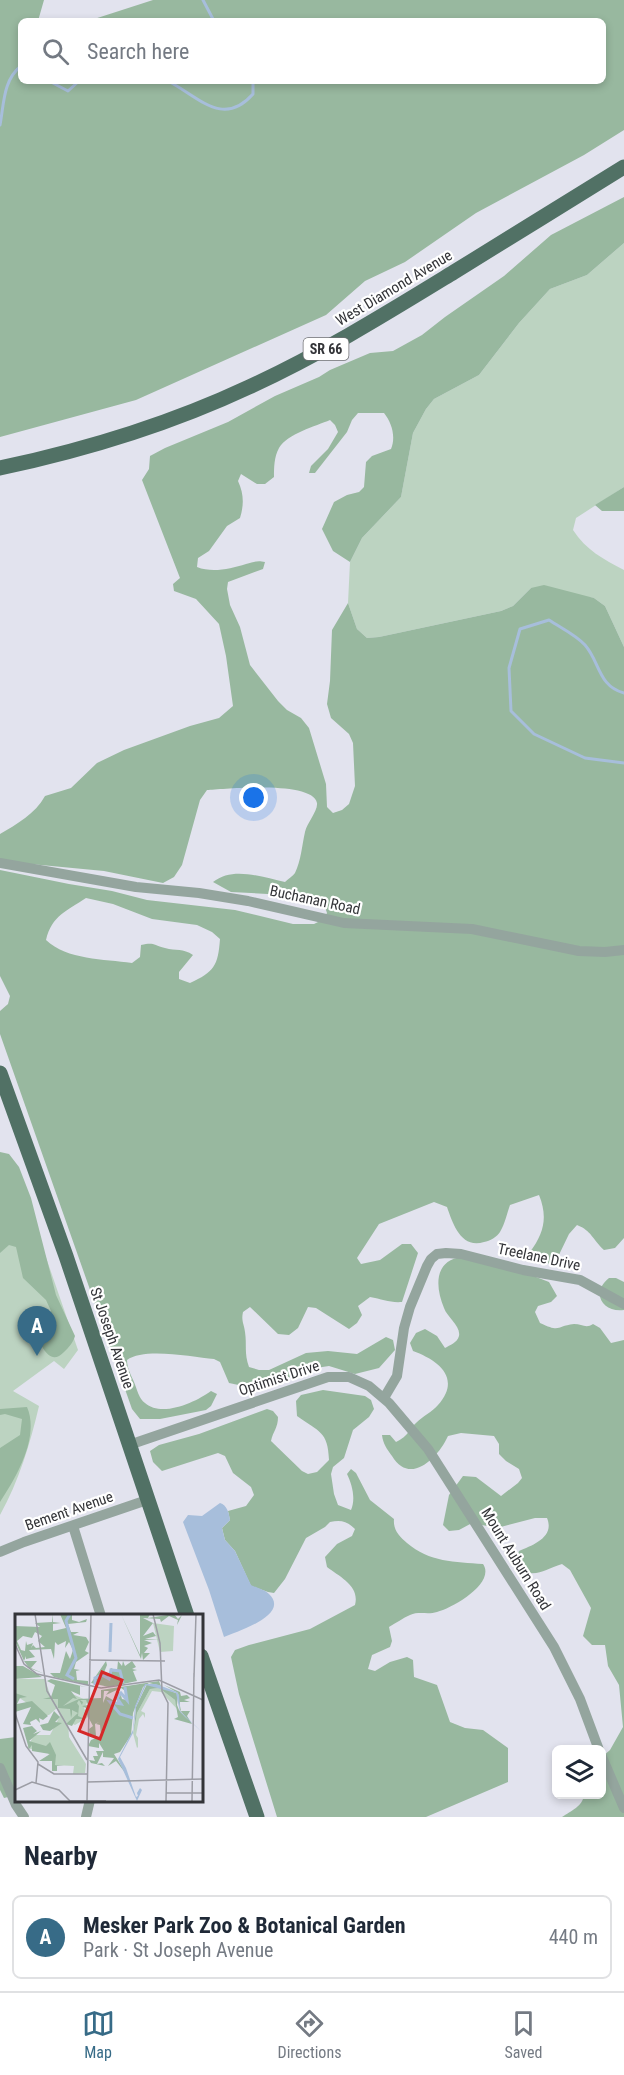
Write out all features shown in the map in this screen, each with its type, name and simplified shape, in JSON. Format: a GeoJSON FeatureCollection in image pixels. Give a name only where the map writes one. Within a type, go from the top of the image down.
{"type":"FeatureCollection","features":[{"type":"Feature","properties":{"kind":"main road","name":"West Diamond Avenue"},"geometry":{"type":"LineString","coordinates":[[0,468],[79,449],[144,429],[213,403],[282,372],[358,332],[624,167]]}},
{"type":"Feature","properties":{"kind":"main road","name":"St Joseph Avenue"},"geometry":{"type":"LineString","coordinates":[[0,1073],[66,1257],[186,1614]]}},
{"type":"Feature","properties":{"kind":"main road"},"geometry":{"type":"LineString","coordinates":[[202,1659],[258,1817]]}},
{"type":"Feature","properties":{"kind":"street","name":"Buchanan Road"},"geometry":{"type":"LineString","coordinates":[[0,864],[136,887],[239,899],[345,923],[472,929],[579,951],[624,950]]}},
{"type":"Feature","properties":{"kind":"street","name":"Treelane Drive"},"geometry":{"type":"LineString","coordinates":[[384,1398],[398,1370],[404,1328],[410,1306],[431,1259],[437,1254],[461,1254],[523,1270],[580,1280],[624,1304]]}},
{"type":"Feature","properties":{"kind":"street","name":"Optimist Drive"},"geometry":{"type":"LineString","coordinates":[[129,1445],[328,1377],[357,1379],[384,1398]]}},
{"type":"Feature","properties":{"kind":"street","name":"Mount Auburn Road"},"geometry":{"type":"LineString","coordinates":[[384,1398],[428,1449],[548,1638],[580,1699],[597,1745]]}},
{"type":"Feature","properties":{"kind":"street","name":"Bement Avenue"},"geometry":{"type":"LineString","coordinates":[[0,1552],[147,1500]]}},
{"type":"Feature","properties":{"kind":"street"},"geometry":{"type":"LineString","coordinates":[[73,1526],[100,1614]]}},
{"type":"Feature","properties":{"kind":"street"},"geometry":{"type":"LineString","coordinates":[[606,1766],[624,1808]]}},
{"type":"Feature","properties":{"kind":"street"},"geometry":{"type":"LineString","coordinates":[[0,1768],[16,1805],[24,1817]]}},
{"type":"Feature","properties":{"kind":"street"},"geometry":{"type":"LineString","coordinates":[[86,1817],[90,1802]]}},
{"type":"Feature","properties":{"kind":"street"},"geometry":{"type":"LineString","coordinates":[[618,1817],[624,1814]]}},
{"type":"Feature","properties":{"kind":"green space"},"geometry":{"type":"Polygon","coordinates":[[[0,0],[44,0],[39,18],[18,18],[18,84],[606,84],[606,18],[97,18],[153,0],[624,0],[624,130],[584,155],[476,213],[405,262],[365,281],[326,315],[136,400],[0,437],[0,0]]]}},
{"type":"Feature","properties":{"kind":"green space"},"geometry":{"type":"Polygon","coordinates":[[[624,197],[624,243],[587,275],[550,289],[519,323],[479,375],[434,399],[426,409],[413,433],[401,497],[362,538],[350,562],[333,551],[322,529],[334,502],[359,492],[364,487],[366,462],[372,456],[391,449],[392,430],[384,413],[358,413],[347,432],[315,473],[309,473],[311,466],[328,449],[338,432],[330,420],[302,431],[283,443],[276,455],[274,477],[265,484],[257,484],[241,474],[238,481],[243,500],[240,518],[227,526],[209,551],[198,558],[197,567],[221,570],[260,561],[265,562],[263,569],[228,582],[230,605],[240,627],[250,665],[278,701],[287,710],[301,718],[309,728],[326,784],[327,807],[333,813],[349,804],[355,786],[353,743],[349,734],[331,718],[327,704],[332,630],[348,603],[357,629],[367,638],[501,611],[513,606],[531,588],[544,585],[594,598],[605,606],[624,647],[624,1238],[615,1248],[604,1250],[589,1233],[577,1225],[569,1234],[556,1261],[547,1264],[533,1259],[530,1252],[539,1238],[543,1225],[542,1203],[539,1195],[510,1205],[499,1234],[489,1241],[476,1243],[469,1242],[459,1234],[447,1207],[434,1202],[379,1224],[357,1258],[361,1264],[380,1260],[402,1244],[411,1244],[418,1253],[402,1302],[370,1297],[358,1306],[362,1315],[349,1329],[316,1308],[308,1307],[298,1328],[289,1335],[278,1334],[250,1307],[243,1312],[242,1320],[249,1367],[269,1370],[306,1353],[328,1351],[357,1354],[386,1337],[393,1340],[395,1350],[379,1368],[355,1374],[329,1366],[309,1369],[274,1384],[253,1388],[229,1383],[220,1362],[214,1359],[156,1353],[135,1356],[127,1360],[128,1369],[141,1399],[152,1407],[169,1409],[179,1407],[211,1391],[217,1394],[211,1406],[206,1410],[160,1419],[140,1419],[132,1409],[0,1034],[0,1011],[8,1004],[10,996],[0,976],[0,870],[112,891],[147,900],[235,910],[293,924],[314,924],[324,919],[327,913],[324,904],[318,900],[286,895],[231,892],[213,882],[229,875],[248,874],[285,882],[297,868],[305,832],[317,803],[312,796],[301,791],[285,789],[207,790],[200,800],[182,865],[174,877],[163,883],[104,871],[0,859],[0,834],[31,813],[45,796],[71,788],[97,763],[124,750],[219,718],[233,706],[219,624],[196,599],[174,591],[173,584],[180,578],[142,480],[149,469],[150,456],[228,422],[275,396],[330,370],[370,353],[393,351],[422,335],[504,276],[551,235],[624,197]],[[86,898],[56,919],[46,940],[55,947],[75,955],[132,963],[140,957],[141,945],[151,944],[186,951],[193,955],[179,972],[179,979],[190,983],[210,971],[216,962],[220,939],[212,932],[197,925],[152,919],[113,904],[86,898]]]}},
{"type":"Feature","properties":{"kind":"green space"},"geometry":{"type":"Polygon","coordinates":[[[624,243],[624,487],[576,518],[573,530],[589,549],[624,570],[624,647],[605,606],[594,598],[531,588],[513,606],[501,611],[367,638],[357,629],[348,603],[350,562],[362,538],[401,497],[413,433],[426,409],[434,399],[479,375],[519,323],[550,289],[587,275],[624,243]]]}},
{"type":"Feature","properties":{"kind":"green space"},"geometry":{"type":"Polygon","coordinates":[[[624,487],[624,511],[602,511],[595,505],[624,487]]]}},
{"type":"Feature","properties":{"kind":"green space"},"geometry":{"type":"Polygon","coordinates":[[[0,1152],[9,1154],[19,1167],[31,1198],[56,1295],[75,1336],[71,1345],[59,1356],[50,1356],[47,1353],[36,1333],[50,1317],[51,1311],[46,1300],[23,1278],[16,1247],[9,1245],[0,1253],[0,1152]]]}},
{"type":"Feature","properties":{"kind":"green space"},"geometry":{"type":"Polygon","coordinates":[[[0,1191],[23,1191],[78,1350],[64,1369],[54,1361],[13,1391],[39,1406],[23,1462],[0,1515],[0,1191]]]}},
{"type":"Feature","properties":{"kind":"green space"},"geometry":{"type":"Polygon","coordinates":[[[462,1257],[505,1265],[549,1282],[557,1296],[551,1302],[538,1306],[535,1312],[540,1323],[555,1328],[574,1324],[586,1326],[593,1324],[600,1328],[611,1343],[624,1340],[624,1817],[562,1817],[579,1805],[583,1799],[606,1799],[606,1754],[623,1727],[619,1685],[608,1666],[605,1645],[592,1645],[583,1636],[591,1608],[570,1570],[562,1564],[536,1573],[520,1570],[517,1558],[519,1551],[536,1543],[545,1535],[549,1525],[547,1518],[535,1518],[497,1528],[472,1523],[459,1530],[449,1531],[443,1525],[449,1495],[463,1476],[476,1477],[501,1496],[522,1478],[519,1469],[499,1454],[499,1444],[494,1436],[461,1433],[448,1436],[431,1460],[415,1469],[407,1469],[399,1465],[383,1441],[382,1435],[390,1435],[396,1442],[404,1437],[416,1423],[436,1407],[445,1395],[448,1386],[444,1371],[431,1359],[413,1351],[410,1343],[416,1333],[425,1329],[437,1336],[445,1348],[458,1338],[458,1329],[444,1308],[438,1283],[442,1269],[453,1259],[462,1257]]]}},
{"type":"Feature","properties":{"kind":"green space"},"geometry":{"type":"Polygon","coordinates":[[[609,1278],[616,1278],[624,1282],[624,1310],[610,1308],[602,1301],[600,1290],[609,1278]]]}},
{"type":"Feature","properties":{"kind":"green space"},"geometry":{"type":"Polygon","coordinates":[[[323,1390],[365,1396],[371,1400],[374,1409],[369,1417],[353,1430],[344,1458],[333,1467],[331,1474],[338,1505],[351,1510],[353,1492],[347,1474],[351,1469],[356,1473],[370,1500],[394,1519],[397,1532],[407,1543],[433,1557],[483,1564],[485,1571],[484,1579],[471,1594],[462,1600],[434,1613],[413,1614],[389,1627],[392,1641],[390,1647],[372,1655],[368,1669],[375,1671],[390,1662],[407,1657],[413,1660],[414,1677],[437,1685],[450,1722],[465,1728],[483,1730],[508,1748],[508,1782],[426,1817],[277,1817],[239,1694],[231,1657],[235,1650],[310,1629],[355,1605],[355,1592],[352,1587],[327,1567],[325,1557],[337,1544],[352,1536],[355,1529],[344,1522],[330,1522],[306,1538],[285,1579],[274,1593],[251,1586],[235,1551],[225,1540],[222,1528],[230,1520],[228,1511],[246,1506],[254,1495],[251,1487],[233,1473],[225,1456],[218,1453],[162,1471],[153,1462],[150,1451],[159,1445],[199,1434],[267,1409],[273,1411],[278,1417],[271,1441],[302,1471],[308,1474],[317,1472],[329,1460],[327,1443],[317,1429],[297,1416],[296,1401],[301,1395],[323,1390]]]}},
{"type":"Feature","properties":{"kind":"green space"},"geometry":{"type":"Polygon","coordinates":[[[27,1407],[31,1431],[28,1444],[19,1469],[0,1502],[0,1448],[20,1435],[22,1419],[5,1414],[0,1415],[0,1409],[27,1407]]]}},
{"type":"Feature","properties":{"kind":"green space"},"geometry":{"type":"Polygon","coordinates":[[[15,1737],[15,1795],[4,1798],[0,1790],[0,1739],[15,1737]]]}},
{"type":"Feature","properties":{"kind":"water"},"geometry":{"type":"Polygon","coordinates":[[[220,1503],[226,1507],[230,1520],[222,1528],[225,1540],[235,1551],[251,1585],[269,1594],[274,1602],[273,1609],[268,1616],[224,1637],[183,1522],[188,1515],[202,1516],[220,1503]]]}},
{"type":"Feature","properties":{"kind":"waterway"},"geometry":{"type":"LineString","coordinates":[[203,0],[212,18]]}},
{"type":"Feature","properties":{"kind":"waterway"},"geometry":{"type":"LineString","coordinates":[[0,125],[8,85],[18,69]]}},
{"type":"Feature","properties":{"kind":"waterway"},"geometry":{"type":"LineString","coordinates":[[55,84],[68,91],[76,84]]}},
{"type":"Feature","properties":{"kind":"waterway"},"geometry":{"type":"LineString","coordinates":[[173,84],[201,101],[221,109],[231,109],[242,104],[253,94],[253,84]]}},
{"type":"Feature","properties":{"kind":"waterway"},"geometry":{"type":"LineString","coordinates":[[624,693],[615,690],[604,679],[585,645],[549,620],[520,629],[509,668],[511,711],[534,734],[585,758],[624,763]]}},
{"type":"Feature","properties":{"kind":"place","name":"Mesker Park Zoo & Botanical Garden"},"geometry":{"type":"Point","coordinates":[37,1356]}}]}
